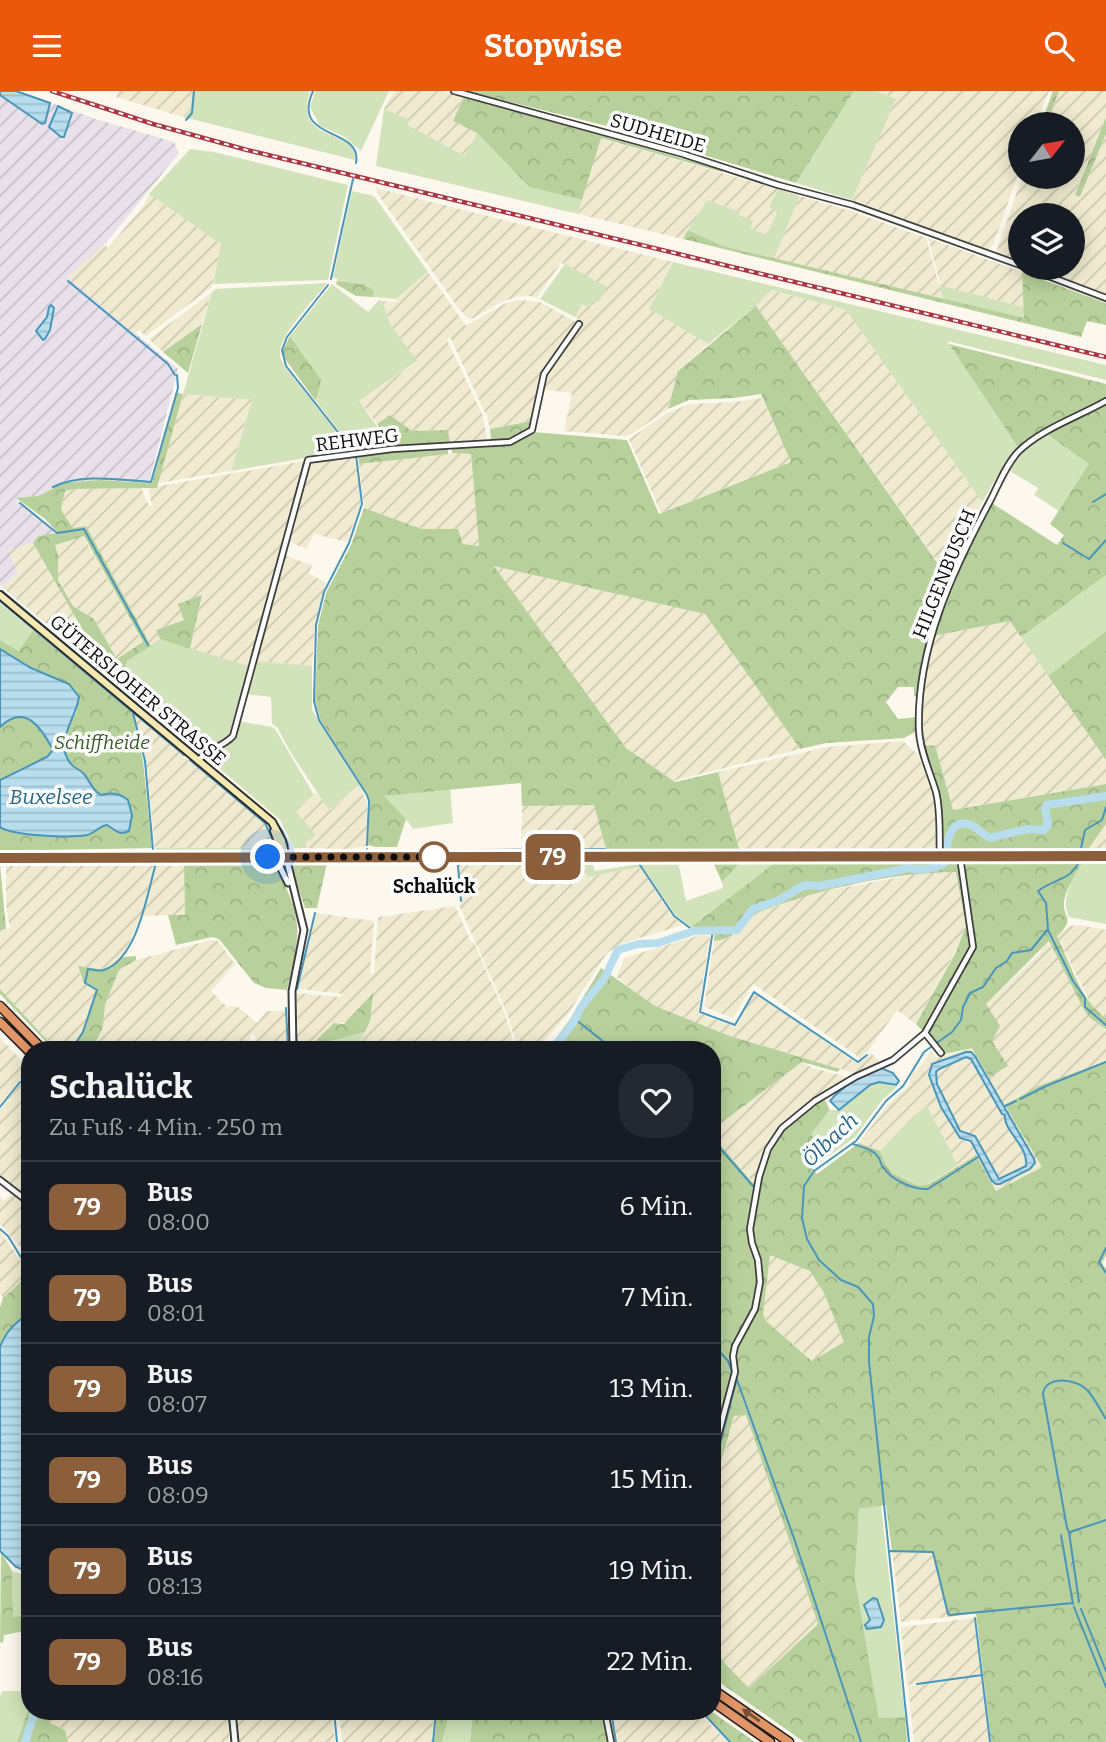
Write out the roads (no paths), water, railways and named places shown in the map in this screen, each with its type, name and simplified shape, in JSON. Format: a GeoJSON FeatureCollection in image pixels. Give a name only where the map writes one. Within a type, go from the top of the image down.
{"type":"FeatureCollection","features":[{"type":"Feature","properties":{"kind":"highway"},"geometry":{"type":"LineString","coordinates":[[0,1006],[34,1041]]}},
{"type":"Feature","properties":{"kind":"highway"},"geometry":{"type":"LineString","coordinates":[[0,1022],[21,1043]]}},
{"type":"Feature","properties":{"kind":"highway"},"geometry":{"type":"LineString","coordinates":[[721,1695],[789,1742]]}},
{"type":"Feature","properties":{"kind":"highway"},"geometry":{"type":"LineString","coordinates":[[721,1707],[770,1742]]}},
{"type":"Feature","properties":{"kind":"main road","name":"GÜTERSLOHER STRASSE"},"geometry":{"type":"LineString","coordinates":[[0,595],[272,822],[278,831],[282,857]]}},
{"type":"Feature","properties":{"kind":"main road"},"geometry":{"type":"LineString","coordinates":[[0,858],[1106,856]]}},
{"type":"Feature","properties":{"kind":"street","name":"SUDHEIDE"},"geometry":{"type":"LineString","coordinates":[[454,91],[660,147],[778,185],[853,205],[1008,261]]}},
{"type":"Feature","properties":{"kind":"street"},"geometry":{"type":"LineString","coordinates":[[1059,280],[1106,298]]}},
{"type":"Feature","properties":{"kind":"street","name":"REHWEG"},"geometry":{"type":"LineString","coordinates":[[198,761],[233,736],[308,460],[354,452],[510,442],[528,433],[532,430],[544,374],[579,324]]}},
{"type":"Feature","properties":{"kind":"street","name":"HILGENBUSCH"},"geometry":{"type":"LineString","coordinates":[[941,856],[937,795],[922,745],[919,709],[925,661],[948,591],[969,541],[1009,463],[1031,442],[1106,401]]}},
{"type":"Feature","properties":{"kind":"street"},"geometry":{"type":"LineString","coordinates":[[721,1425],[735,1371],[735,1346],[755,1309],[760,1282],[758,1260],[750,1229],[759,1177],[768,1149],[782,1128],[815,1101],[855,1077],[893,1060],[925,1033],[973,947],[956,856]]}},
{"type":"Feature","properties":{"kind":"street"},"geometry":{"type":"LineString","coordinates":[[282,857],[304,930],[292,992],[293,1041]]}},
{"type":"Feature","properties":{"kind":"street"},"geometry":{"type":"LineString","coordinates":[[925,1033],[942,1053]]}},
{"type":"Feature","properties":{"kind":"street"},"geometry":{"type":"LineString","coordinates":[[0,1180],[21,1196]]}},
{"type":"Feature","properties":{"kind":"street"},"geometry":{"type":"LineString","coordinates":[[233,1720],[235,1742]]}},
{"type":"Feature","properties":{"kind":"street"},"geometry":{"type":"LineString","coordinates":[[607,1720],[611,1742]]}},
{"type":"Feature","properties":{"kind":"water"},"geometry":{"type":"Polygon","coordinates":[[[0,91],[16,91],[50,103],[45,123],[42,124],[0,95],[0,91]]]}},
{"type":"Feature","properties":{"kind":"water"},"geometry":{"type":"Polygon","coordinates":[[[58,106],[72,113],[64,137],[49,127],[58,106]]]}},
{"type":"Feature","properties":{"kind":"water"},"geometry":{"type":"Polygon","coordinates":[[[51,305],[54,308],[50,330],[43,340],[36,331],[47,317],[51,305]]]}},
{"type":"Feature","properties":{"kind":"water","name":"Buxelsee"},"geometry":{"type":"Polygon","coordinates":[[[0,649],[31,668],[69,684],[79,697],[65,739],[66,756],[98,793],[112,793],[128,800],[132,815],[129,831],[120,833],[107,825],[87,835],[56,836],[29,834],[0,827],[0,780],[47,757],[53,750],[38,726],[25,718],[17,717],[0,727],[0,649]]]}},
{"type":"Feature","properties":{"kind":"water"},"geometry":{"type":"Polygon","coordinates":[[[966,1052],[975,1056],[1034,1159],[1035,1163],[1030,1169],[1000,1184],[992,1181],[971,1141],[960,1138],[941,1107],[929,1075],[932,1064],[966,1052]],[[966,1057],[939,1069],[936,1072],[937,1084],[960,1131],[975,1136],[999,1179],[1026,1166],[1026,1159],[1005,1121],[1005,1115],[971,1059],[966,1057]]]}},
{"type":"Feature","properties":{"kind":"water"},"geometry":{"type":"Polygon","coordinates":[[[881,1068],[893,1073],[899,1081],[896,1085],[879,1082],[870,1085],[839,1110],[830,1101],[853,1082],[881,1068]]]}},
{"type":"Feature","properties":{"kind":"water"},"geometry":{"type":"Polygon","coordinates":[[[21,1320],[21,1569],[0,1551],[0,1347],[21,1320]]]}},
{"type":"Feature","properties":{"kind":"water"},"geometry":{"type":"Polygon","coordinates":[[[873,1598],[877,1599],[884,1620],[881,1627],[867,1629],[865,1625],[870,1620],[864,1605],[873,1598]]]}},
{"type":"Feature","properties":{"kind":"waterway"},"geometry":{"type":"LineString","coordinates":[[186,120],[192,113],[194,91]]}},
{"type":"Feature","properties":{"kind":"waterway"},"geometry":{"type":"LineString","coordinates":[[313,91],[309,107],[311,119],[318,126],[349,143],[355,151],[356,163]]}},
{"type":"Feature","properties":{"kind":"waterway"},"geometry":{"type":"LineString","coordinates":[[331,279],[353,179]]}},
{"type":"Feature","properties":{"kind":"waterway"},"geometry":{"type":"LineString","coordinates":[[68,281],[168,364],[175,375]]}},
{"type":"Feature","properties":{"kind":"waterway"},"geometry":{"type":"LineString","coordinates":[[328,285],[287,337],[282,350],[286,366],[356,455],[362,504],[349,543],[324,592],[316,625],[314,701],[319,720],[367,795],[367,845]]}},
{"type":"Feature","properties":{"kind":"waterway"},"geometry":{"type":"LineString","coordinates":[[53,487],[89,479],[151,482],[178,388],[177,375]]}},
{"type":"Feature","properties":{"kind":"waterway"},"geometry":{"type":"LineString","coordinates":[[276,568],[304,463]]}},
{"type":"Feature","properties":{"kind":"waterway"},"geometry":{"type":"LineString","coordinates":[[1093,502],[1106,494]]}},
{"type":"Feature","properties":{"kind":"waterway"},"geometry":{"type":"LineString","coordinates":[[20,503],[57,533],[84,529],[148,645]]}},
{"type":"Feature","properties":{"kind":"waterway"},"geometry":{"type":"LineString","coordinates":[[1063,543],[1089,559],[1106,540]]}},
{"type":"Feature","properties":{"kind":"waterway"},"geometry":{"type":"LineString","coordinates":[[2,591],[198,755]]}},
{"type":"Feature","properties":{"kind":"waterway"},"geometry":{"type":"LineString","coordinates":[[0,601],[184,755]]}},
{"type":"Feature","properties":{"kind":"waterway"},"geometry":{"type":"LineString","coordinates":[[251,659],[266,604]]}},
{"type":"Feature","properties":{"kind":"waterway"},"geometry":{"type":"LineString","coordinates":[[133,713],[145,761],[153,850]]}},
{"type":"Feature","properties":{"kind":"waterway"},"geometry":{"type":"LineString","coordinates":[[190,760],[265,823],[274,842]]}},
{"type":"Feature","properties":{"kind":"waterway"},"geometry":{"type":"LineString","coordinates":[[203,760],[274,819],[288,845]]}},
{"type":"Feature","properties":{"kind":"waterway"},"geometry":{"type":"LineString","coordinates":[[559,1041],[581,1007],[604,979],[618,950],[638,944],[658,943],[694,931],[737,930],[753,909],[779,900],[805,885],[820,886],[909,868],[935,868],[946,861],[950,834],[957,825],[971,825],[990,838],[1027,829],[1044,830],[1048,824],[1045,808],[1047,805],[1106,796]]}},
{"type":"Feature","properties":{"kind":"waterway","name":"Ölbach"},"geometry":{"type":"LineString","coordinates":[[1080,853],[1085,830],[1102,820],[1106,807]]}},
{"type":"Feature","properties":{"kind":"waterway"},"geometry":{"type":"LineString","coordinates":[[478,850],[605,849]]}},
{"type":"Feature","properties":{"kind":"waterway","name":"Ölbach"},"geometry":{"type":"LineString","coordinates":[[909,1742],[869,1362],[873,1304],[858,1287],[841,1280],[819,1260],[807,1239],[802,1218],[804,1186],[814,1171],[856,1141],[886,1101],[903,1086],[924,1052],[952,1032],[961,1020],[963,1007],[970,993],[983,987],[996,968],[1007,961],[1012,953],[1031,950],[1048,929],[1046,903],[1038,891],[1068,875],[1080,859]]}},
{"type":"Feature","properties":{"kind":"waterway"},"geometry":{"type":"LineString","coordinates":[[161,862],[264,863]]}},
{"type":"Feature","properties":{"kind":"waterway"},"geometry":{"type":"LineString","coordinates":[[461,901],[460,864],[638,862],[674,916],[694,931]]}},
{"type":"Feature","properties":{"kind":"waterway"},"geometry":{"type":"LineString","coordinates":[[77,1041],[83,1032],[97,990],[85,983],[88,969],[104,970],[116,963],[125,953],[145,907],[156,863]]}},
{"type":"Feature","properties":{"kind":"waterway"},"geometry":{"type":"LineString","coordinates":[[297,989],[315,913]]}},
{"type":"Feature","properties":{"kind":"waterway"},"geometry":{"type":"LineString","coordinates":[[713,930],[700,1012],[735,1025],[754,992],[858,1062],[867,1055]]}},
{"type":"Feature","properties":{"kind":"waterway"},"geometry":{"type":"LineString","coordinates":[[1048,930],[1073,981],[1085,998],[1085,1007],[1106,1025]]}},
{"type":"Feature","properties":{"kind":"waterway"},"geometry":{"type":"LineString","coordinates":[[286,1008],[288,1041]]}},
{"type":"Feature","properties":{"kind":"waterway"},"geometry":{"type":"LineString","coordinates":[[295,1015],[297,1041]]}},
{"type":"Feature","properties":{"kind":"waterway"},"geometry":{"type":"LineString","coordinates":[[575,1019],[603,1041]]}},
{"type":"Feature","properties":{"kind":"waterway"},"geometry":{"type":"LineString","coordinates":[[1020,1099],[1106,1062]]}},
{"type":"Feature","properties":{"kind":"waterway"},"geometry":{"type":"LineString","coordinates":[[0,1107],[21,1082]]}},
{"type":"Feature","properties":{"kind":"waterway"},"geometry":{"type":"LineString","coordinates":[[1005,1106],[1016,1101]]}},
{"type":"Feature","properties":{"kind":"waterway"},"geometry":{"type":"LineString","coordinates":[[853,1144],[873,1152],[887,1172],[897,1180],[922,1189],[928,1189],[978,1157]]}},
{"type":"Feature","properties":{"kind":"waterway"},"geometry":{"type":"LineString","coordinates":[[721,1149],[753,1186]]}},
{"type":"Feature","properties":{"kind":"waterway"},"geometry":{"type":"LineString","coordinates":[[0,1229],[8,1236],[21,1257]]}},
{"type":"Feature","properties":{"kind":"waterway"},"geometry":{"type":"LineString","coordinates":[[1106,1248],[1099,1262],[1106,1273]]}},
{"type":"Feature","properties":{"kind":"waterway"},"geometry":{"type":"LineString","coordinates":[[721,1353],[732,1372]]}},
{"type":"Feature","properties":{"kind":"waterway"},"geometry":{"type":"LineString","coordinates":[[736,1377],[795,1541],[861,1742]]}},
{"type":"Feature","properties":{"kind":"waterway"},"geometry":{"type":"LineString","coordinates":[[721,1440],[737,1378]]}},
{"type":"Feature","properties":{"kind":"waterway"},"geometry":{"type":"LineString","coordinates":[[1079,1602],[1043,1394],[1045,1388],[1055,1381],[1077,1383],[1088,1391],[1106,1419]]}},
{"type":"Feature","properties":{"kind":"waterway"},"geometry":{"type":"LineString","coordinates":[[1070,1532],[1106,1520]]}},
{"type":"Feature","properties":{"kind":"waterway"},"geometry":{"type":"LineString","coordinates":[[1061,1535],[1073,1604]]}},
{"type":"Feature","properties":{"kind":"waterway"},"geometry":{"type":"LineString","coordinates":[[890,1551],[933,1552],[950,1615],[1073,1603]]}},
{"type":"Feature","properties":{"kind":"waterway"},"geometry":{"type":"LineString","coordinates":[[1074,1607],[1106,1687]]}},
{"type":"Feature","properties":{"kind":"waterway"},"geometry":{"type":"LineString","coordinates":[[1081,1609],[1106,1671]]}},
{"type":"Feature","properties":{"kind":"waterway"},"geometry":{"type":"LineString","coordinates":[[975,1618],[990,1742]]}},
{"type":"Feature","properties":{"kind":"waterway"},"geometry":{"type":"LineString","coordinates":[[917,1684],[982,1675]]}},
{"type":"Feature","properties":{"kind":"waterway"},"geometry":{"type":"LineString","coordinates":[[25,1742],[32,1720]]}},
{"type":"Feature","properties":{"kind":"waterway"},"geometry":{"type":"LineString","coordinates":[[229,1720],[232,1742]]}},
{"type":"Feature","properties":{"kind":"waterway"},"geometry":{"type":"LineString","coordinates":[[236,1720],[238,1742]]}},
{"type":"Feature","properties":{"kind":"waterway"},"geometry":{"type":"LineString","coordinates":[[335,1720],[337,1742]]}},
{"type":"Feature","properties":{"kind":"waterway"},"geometry":{"type":"LineString","coordinates":[[433,1742],[435,1720]]}},
{"type":"Feature","properties":{"kind":"waterway"},"geometry":{"type":"LineString","coordinates":[[612,1720],[616,1742]]}},
{"type":"Feature","properties":{"kind":"waterway"},"geometry":{"type":"LineString","coordinates":[[709,1720],[730,1742]]}},
{"type":"Feature","properties":{"kind":"railway"},"geometry":{"type":"LineString","coordinates":[[52,91],[153,124],[247,150],[1106,357]]}},
{"type":"Feature","properties":{"kind":"place","name":"Schalück"},"geometry":{"type":"Point","coordinates":[434,857]}},
{"type":"Feature","properties":{"kind":"park label","name":"Schiffheide"},"geometry":{"type":"Point","coordinates":[102,742]}}]}
